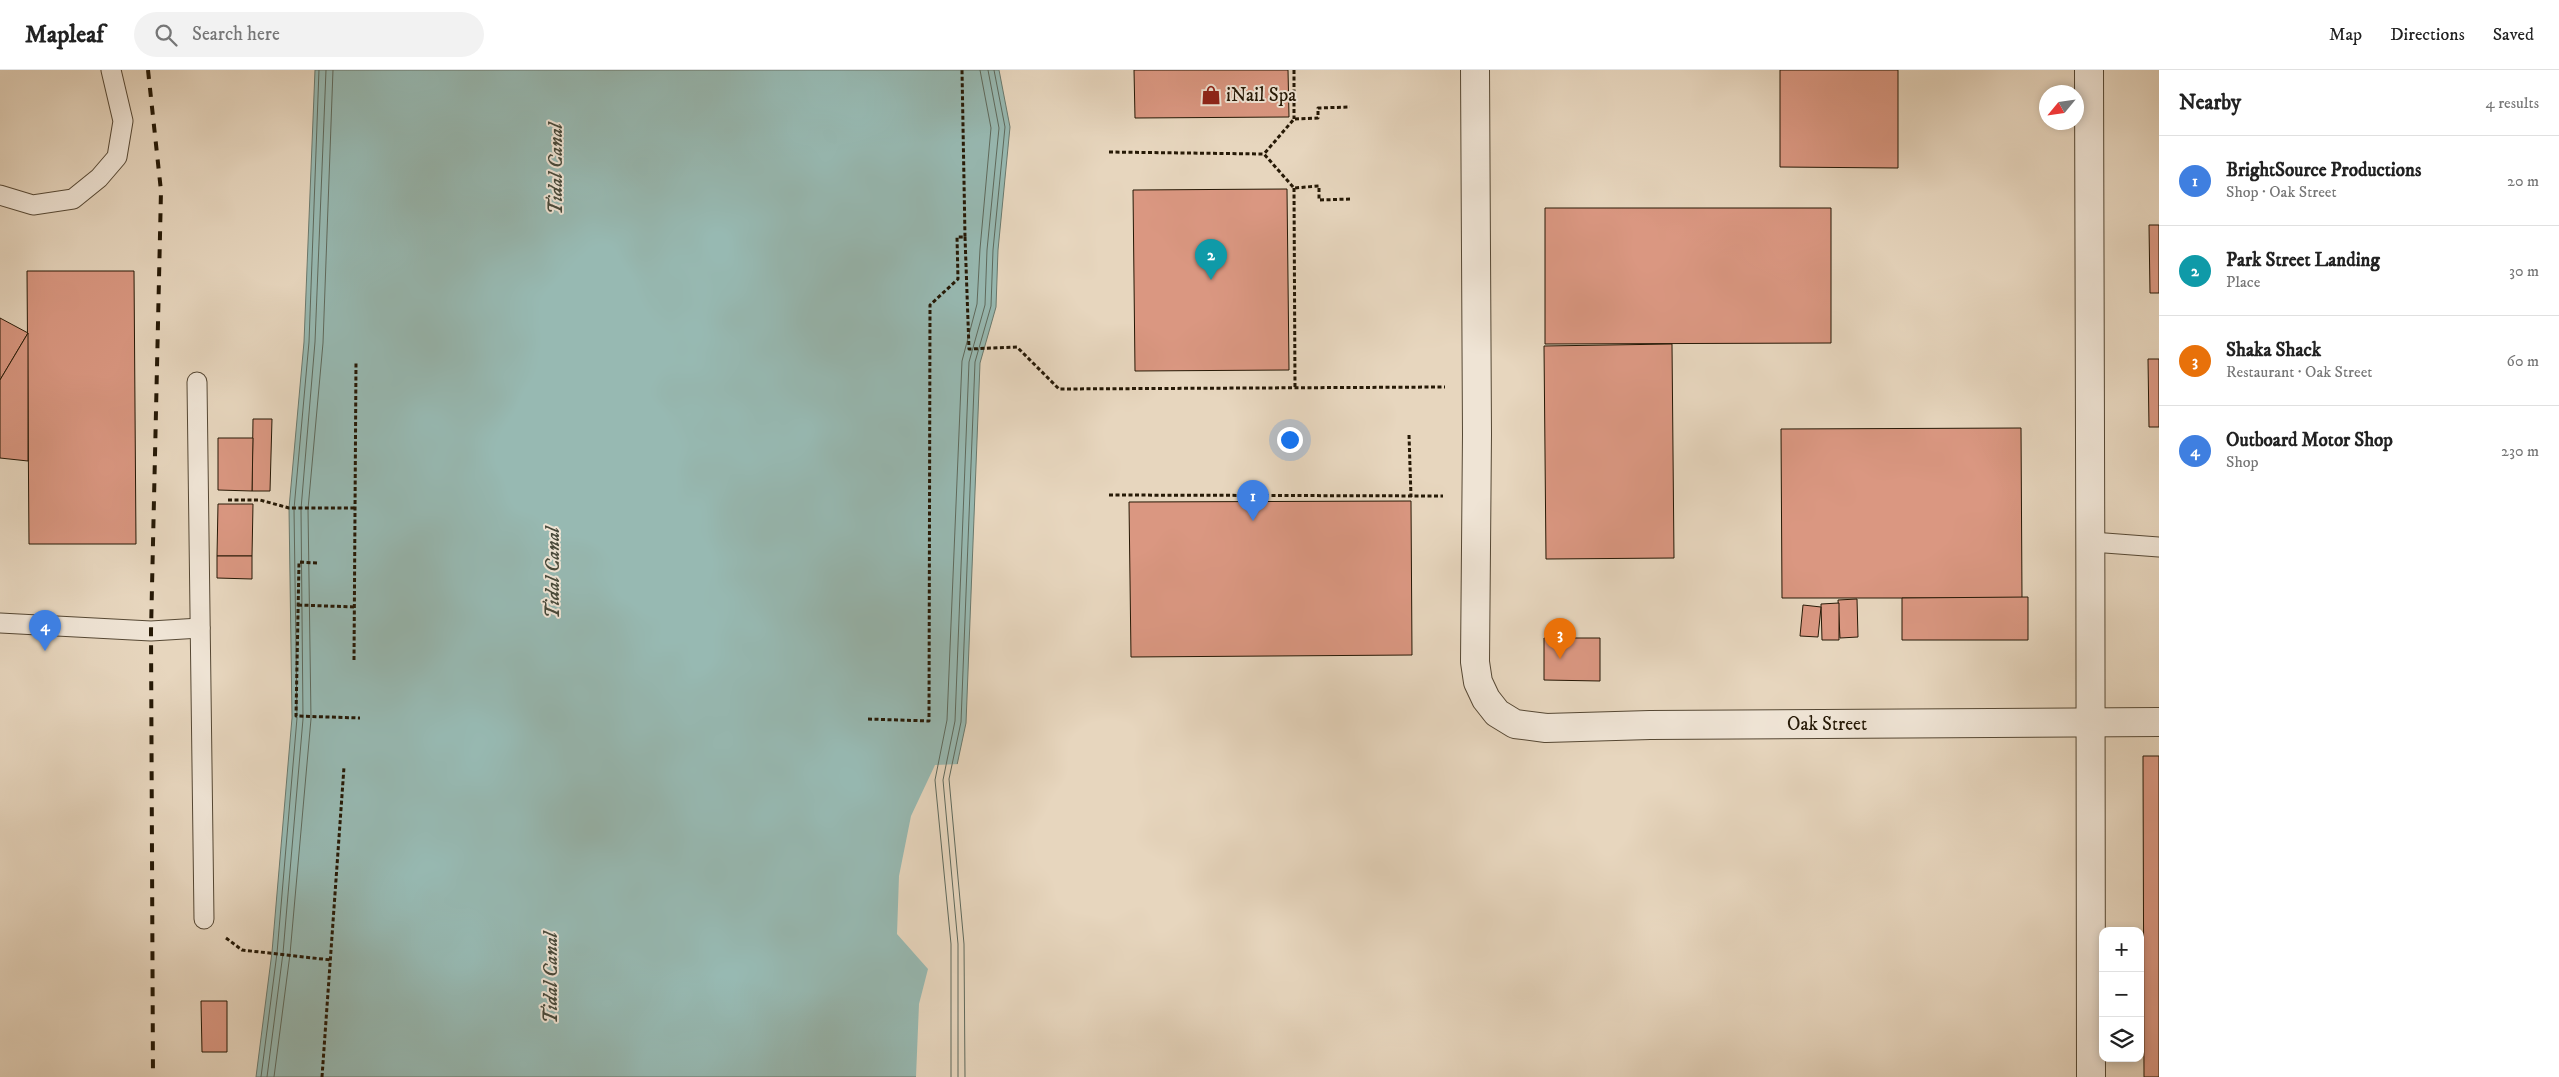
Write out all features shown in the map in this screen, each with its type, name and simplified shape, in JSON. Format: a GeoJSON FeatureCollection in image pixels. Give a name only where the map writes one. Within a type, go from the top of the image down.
{"type":"FeatureCollection","features":[{"type":"Feature","properties":{"kind":"street"},"geometry":{"type":"LineString","coordinates":[[1475,70],[1476,496]]}},
{"type":"Feature","properties":{"kind":"street"},"geometry":{"type":"LineString","coordinates":[[2089,70],[2092,542],[2089,723],[2091,1077]]}},
{"type":"Feature","properties":{"kind":"street","name":"Oak Street"},"geometry":{"type":"LineString","coordinates":[[1476,496],[1475,662],[1478,682],[1486,700],[1497,713],[1515,724],[1546,728],[1650,725],[2159,722]]}},
{"type":"Feature","properties":{"kind":"lane"},"geometry":{"type":"LineString","coordinates":[[0,195],[34,205],[73,199],[99,178],[116,157],[123,121],[111,70]]}},
{"type":"Feature","properties":{"kind":"lane"},"geometry":{"type":"LineString","coordinates":[[197,382],[204,919]]}},
{"type":"Feature","properties":{"kind":"lane"},"geometry":{"type":"LineString","coordinates":[[2092,542],[2159,547]]}},
{"type":"Feature","properties":{"kind":"lane"},"geometry":{"type":"LineString","coordinates":[[0,623],[151,631],[200,628]]}},
{"type":"Feature","properties":{"kind":"path"},"geometry":{"type":"LineString","coordinates":[[962,70],[969,349],[1017,347],[1059,389],[1477,386]]}},
{"type":"Feature","properties":{"kind":"path"},"geometry":{"type":"LineString","coordinates":[[1264,154],[1294,120],[1294,70]]}},
{"type":"Feature","properties":{"kind":"path"},"geometry":{"type":"LineString","coordinates":[[1294,120],[1318,118],[1318,108],[1350,107]]}},
{"type":"Feature","properties":{"kind":"path"},"geometry":{"type":"LineString","coordinates":[[1109,152],[1264,154],[1294,188],[1295,388]]}},
{"type":"Feature","properties":{"kind":"path"},"geometry":{"type":"LineString","coordinates":[[1294,188],[1319,186],[1319,200],[1350,199]]}},
{"type":"Feature","properties":{"kind":"path"},"geometry":{"type":"LineString","coordinates":[[868,719],[929,720],[930,305],[958,279],[957,237],[965,237]]}},
{"type":"Feature","properties":{"kind":"path"},"geometry":{"type":"LineString","coordinates":[[354,660],[356,362]]}},
{"type":"Feature","properties":{"kind":"path"},"geometry":{"type":"LineString","coordinates":[[1410,435],[1411,497]]}},
{"type":"Feature","properties":{"kind":"path"},"geometry":{"type":"LineString","coordinates":[[1108,495],[1476,496]]}},
{"type":"Feature","properties":{"kind":"path"},"geometry":{"type":"LineString","coordinates":[[198,499],[260,500],[289,508],[356,508]]}},
{"type":"Feature","properties":{"kind":"path"},"geometry":{"type":"LineString","coordinates":[[317,563],[300,562],[296,716],[360,718]]}},
{"type":"Feature","properties":{"kind":"path"},"geometry":{"type":"LineString","coordinates":[[298,605],[354,607]]}},
{"type":"Feature","properties":{"kind":"path"},"geometry":{"type":"LineString","coordinates":[[322,1077],[344,767]]}},
{"type":"Feature","properties":{"kind":"path"},"geometry":{"type":"LineString","coordinates":[[204,919],[242,950],[330,960]]}},
{"type":"Feature","properties":{"kind":"water","name":"Tidal Canal"},"geometry":{"type":"Polygon","coordinates":[[[315,70],[999,70],[1010,127],[998,250],[996,307],[980,363],[966,723],[954,779],[969,1077],[256,1077],[272,952],[292,718],[289,508],[304,342],[315,70]]]}},
{"type":"Feature","properties":{"kind":"pier"},"geometry":{"type":"Polygon","coordinates":[[[960,764],[956,779],[972,944],[972,1077],[916,1077],[919,1004],[928,969],[897,934],[899,876],[911,816],[935,765],[960,764]]]}},
{"type":"Feature","properties":{"kind":"building"},"geometry":{"type":"Polygon","coordinates":[[[1134,70],[1288,70],[1289,117],[1135,118],[1134,70]]]}},
{"type":"Feature","properties":{"kind":"building"},"geometry":{"type":"Polygon","coordinates":[[[1780,70],[1898,70],[1898,168],[1780,167],[1780,70]]]}},
{"type":"Feature","properties":{"kind":"building"},"geometry":{"type":"Polygon","coordinates":[[[1287,189],[1289,370],[1135,371],[1133,190],[1287,189]]]}},
{"type":"Feature","properties":{"kind":"building"},"geometry":{"type":"Polygon","coordinates":[[[1545,208],[1831,208],[1831,343],[1545,344],[1545,208]]]}},
{"type":"Feature","properties":{"kind":"building"},"geometry":{"type":"Polygon","coordinates":[[[2149,225],[2159,225],[2159,293],[2150,293],[2149,225]]]}},
{"type":"Feature","properties":{"kind":"building"},"geometry":{"type":"Polygon","coordinates":[[[27,271],[134,271],[136,544],[29,544],[27,271]]]}},
{"type":"Feature","properties":{"kind":"building"},"geometry":{"type":"Polygon","coordinates":[[[0,318],[28,333],[0,380],[0,318]]]}},
{"type":"Feature","properties":{"kind":"building"},"geometry":{"type":"Polygon","coordinates":[[[28,333],[28,461],[0,458],[0,380],[28,333]]]}},
{"type":"Feature","properties":{"kind":"building"},"geometry":{"type":"Polygon","coordinates":[[[1672,344],[1674,558],[1546,559],[1544,346],[1672,344]]]}},
{"type":"Feature","properties":{"kind":"building"},"geometry":{"type":"Polygon","coordinates":[[[2148,359],[2159,359],[2159,427],[2149,427],[2148,359]]]}},
{"type":"Feature","properties":{"kind":"building"},"geometry":{"type":"Polygon","coordinates":[[[253,419],[272,419],[270,491],[252,491],[253,419]]]}},
{"type":"Feature","properties":{"kind":"building"},"geometry":{"type":"Polygon","coordinates":[[[2021,428],[2022,598],[1782,598],[1781,429],[2021,428]]]}},
{"type":"Feature","properties":{"kind":"building"},"geometry":{"type":"Polygon","coordinates":[[[218,438],[253,438],[252,491],[218,490],[218,438]]]}},
{"type":"Feature","properties":{"kind":"building"},"geometry":{"type":"Polygon","coordinates":[[[1411,501],[1412,655],[1131,657],[1129,502],[1411,501]]]}},
{"type":"Feature","properties":{"kind":"building"},"geometry":{"type":"Polygon","coordinates":[[[218,504],[253,504],[252,556],[217,556],[218,504]]]}},
{"type":"Feature","properties":{"kind":"building"},"geometry":{"type":"Polygon","coordinates":[[[217,556],[252,556],[252,579],[217,578],[217,556]]]}},
{"type":"Feature","properties":{"kind":"building"},"geometry":{"type":"Polygon","coordinates":[[[2028,597],[2028,640],[1902,640],[1902,598],[2028,597]]]}},
{"type":"Feature","properties":{"kind":"building"},"geometry":{"type":"Polygon","coordinates":[[[1857,599],[1858,637],[1840,638],[1838,600],[1857,599]]]}},
{"type":"Feature","properties":{"kind":"building"},"geometry":{"type":"Polygon","coordinates":[[[1839,603],[1839,640],[1822,640],[1821,604],[1839,603]]]}},
{"type":"Feature","properties":{"kind":"building"},"geometry":{"type":"Polygon","coordinates":[[[1803,605],[1821,607],[1818,637],[1800,636],[1803,605]]]}},
{"type":"Feature","properties":{"kind":"building"},"geometry":{"type":"Polygon","coordinates":[[[1544,638],[1600,638],[1600,681],[1544,680],[1544,638]]]}},
{"type":"Feature","properties":{"kind":"building"},"geometry":{"type":"Polygon","coordinates":[[[2143,756],[2159,756],[2159,1077],[2144,1077],[2143,756]]]}},
{"type":"Feature","properties":{"kind":"building"},"geometry":{"type":"Polygon","coordinates":[[[201,1001],[227,1001],[227,1052],[202,1052],[201,1001]]]}},
{"type":"Feature","properties":{"kind":"railway"},"geometry":{"type":"LineString","coordinates":[[148,70],[161,191],[151,631],[153,1077]]}},
{"type":"Feature","properties":{"kind":"place","name":"iNail Spa"},"geometry":{"type":"Point","coordinates":[1211,95]}},
{"type":"Feature","properties":{"kind":"place","name":"Park Street Landing"},"geometry":{"type":"Point","coordinates":[1211,280]}},
{"type":"Feature","properties":{"kind":"place","name":"BrightSource Productions"},"geometry":{"type":"Point","coordinates":[1253,521]}},
{"type":"Feature","properties":{"kind":"place","name":"Outboard Motor Shop"},"geometry":{"type":"Point","coordinates":[45,651]}},
{"type":"Feature","properties":{"kind":"place","name":"Shaka Shack"},"geometry":{"type":"Point","coordinates":[1560,659]}}]}
